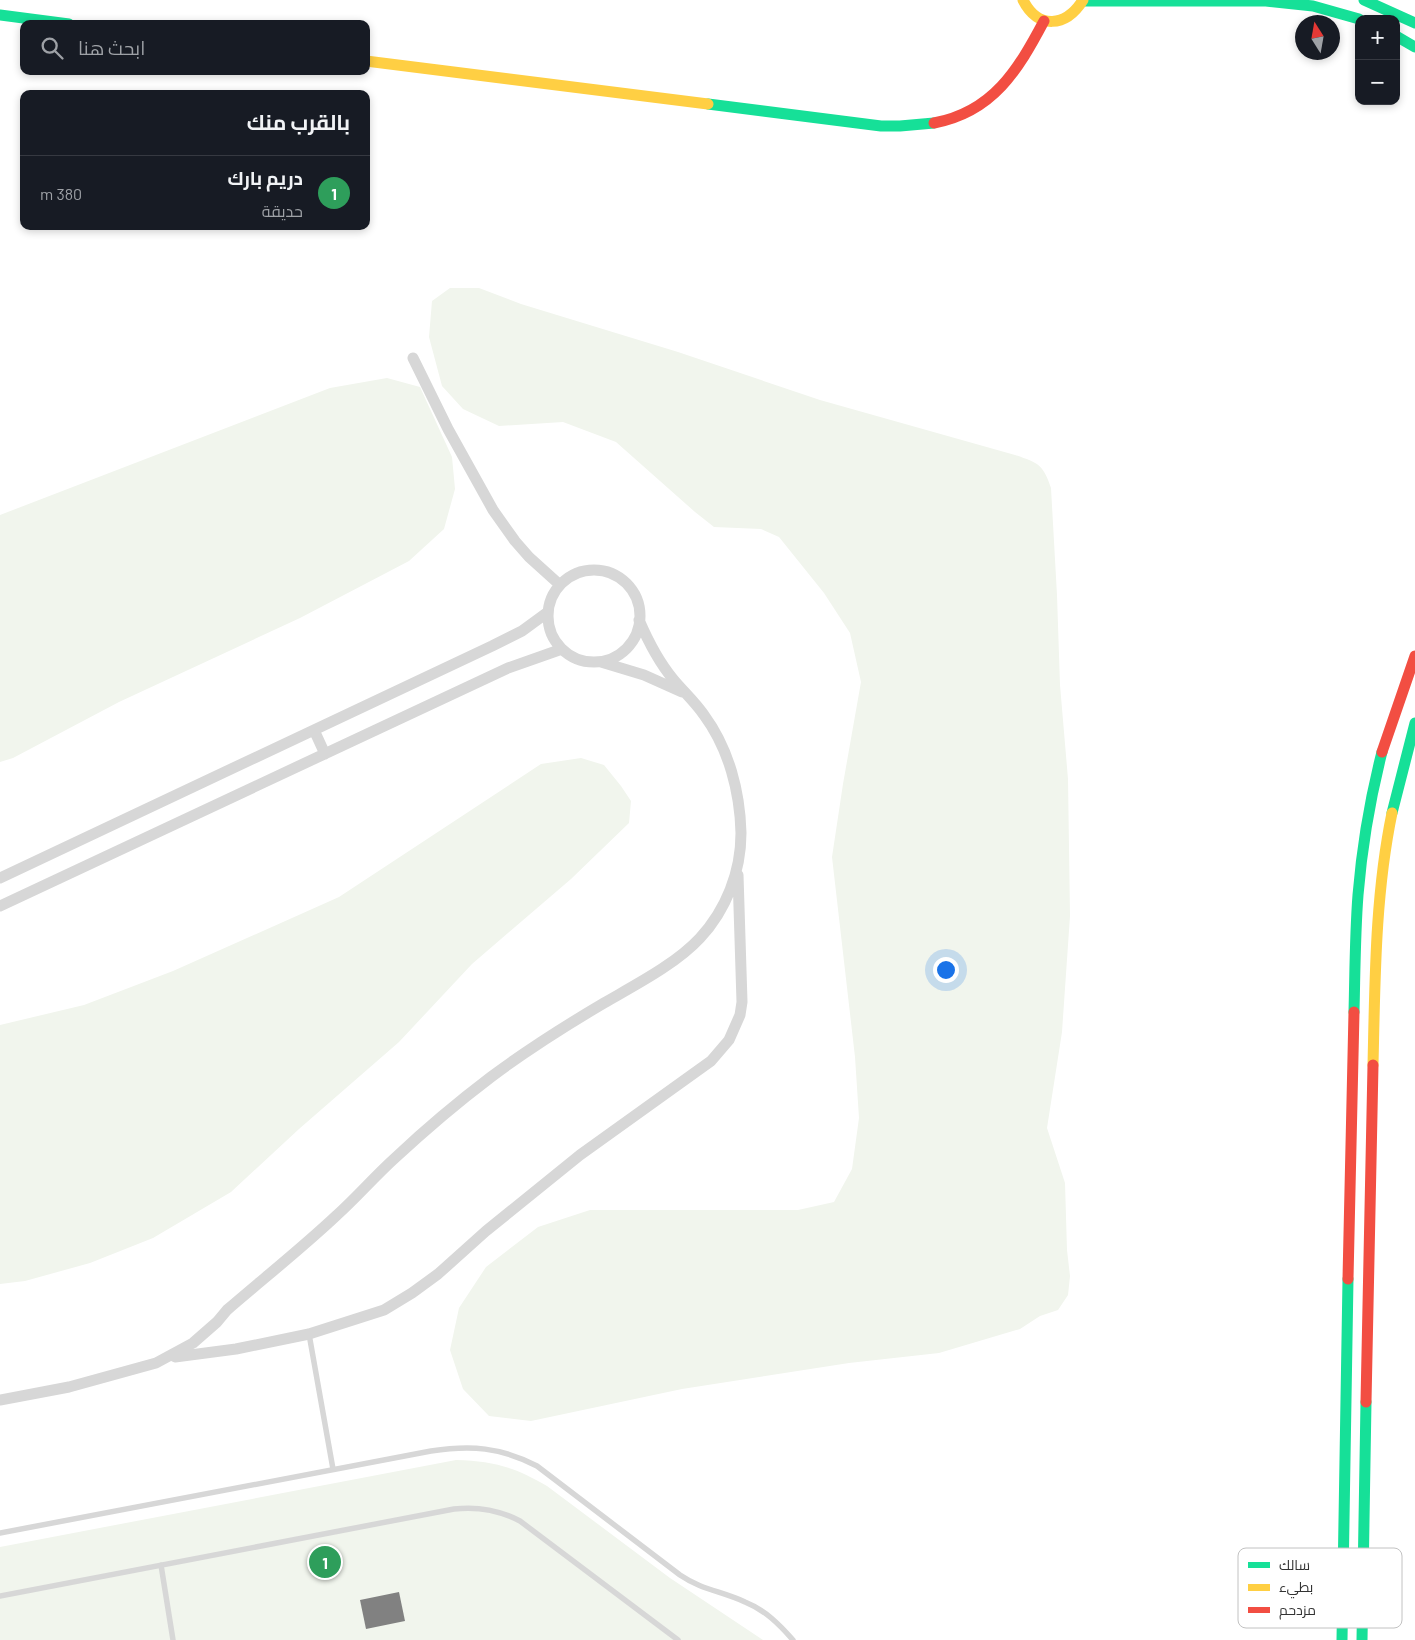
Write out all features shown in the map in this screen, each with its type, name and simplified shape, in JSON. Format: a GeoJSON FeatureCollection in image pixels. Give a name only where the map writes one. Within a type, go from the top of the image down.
{"type":"FeatureCollection","features":[{"type":"Feature","properties":{"kind":"main road"},"geometry":{"type":"LineString","coordinates":[[1023,0],[1030,12],[1044,21],[1060,22],[1067,19],[1079,8],[1083,1],[1266,1],[1313,6],[1355,18]]}},
{"type":"Feature","properties":{"kind":"main road"},"geometry":{"type":"LineString","coordinates":[[1364,0],[1415,23]]}},
{"type":"Feature","properties":{"kind":"main road"},"geometry":{"type":"LineString","coordinates":[[0,15],[38,20]]}},
{"type":"Feature","properties":{"kind":"main road"},"geometry":{"type":"LineString","coordinates":[[370,62],[906,128],[931,125],[955,117],[977,106],[997,91],[1014,73],[1030,49],[1044,21]]}},
{"type":"Feature","properties":{"kind":"main road"},"geometry":{"type":"LineString","coordinates":[[1400,38],[1415,47]]}},
{"type":"Feature","properties":{"kind":"main road"},"geometry":{"type":"LineString","coordinates":[[1344,1548],[1352,1052],[1358,896],[1371,800],[1380,762],[1415,656]]}},
{"type":"Feature","properties":{"kind":"main road"},"geometry":{"type":"LineString","coordinates":[[1364,1548],[1373,1091],[1380,907],[1385,853],[1393,805],[1415,723]]}},
{"type":"Feature","properties":{"kind":"street"},"geometry":{"type":"LineString","coordinates":[[413,358],[448,429],[493,510],[529,557],[560,585]]}},
{"type":"Feature","properties":{"kind":"street"},"geometry":{"type":"LineString","coordinates":[[600,662],[619,654],[633,640],[639,620],[638,605],[632,591],[625,583],[613,575],[598,571],[588,571],[577,574],[560,585],[554,593],[548,612],[550,633],[562,649],[579,660],[600,662],[644,675],[686,694]]}},
{"type":"Feature","properties":{"kind":"street"},"geometry":{"type":"LineString","coordinates":[[0,878],[508,639],[548,612]]}},
{"type":"Feature","properties":{"kind":"street"},"geometry":{"type":"LineString","coordinates":[[0,1400],[69,1388],[156,1364],[192,1343],[205,1333],[227,1310],[338,1214],[396,1157],[484,1082],[559,1029],[645,979],[687,951],[699,939],[720,912],[737,866],[740,850],[740,818],[735,783],[730,765],[715,731],[659,659],[639,620]]}},
{"type":"Feature","properties":{"kind":"street"},"geometry":{"type":"LineString","coordinates":[[0,906],[508,668],[562,649]]}},
{"type":"Feature","properties":{"kind":"street"},"geometry":{"type":"LineString","coordinates":[[314,730],[325,754]]}},
{"type":"Feature","properties":{"kind":"street"},"geometry":{"type":"LineString","coordinates":[[168,1358],[236,1349],[309,1334],[384,1310],[438,1274],[486,1231],[553,1176],[705,1065],[720,1051],[735,1028],[742,1002],[737,866]]}},
{"type":"Feature","properties":{"kind":"lane"},"geometry":{"type":"LineString","coordinates":[[309,1334],[333,1470]]}},
{"type":"Feature","properties":{"kind":"lane"},"geometry":{"type":"LineString","coordinates":[[0,1533],[449,1448],[485,1448],[520,1458],[552,1476],[692,1583],[744,1601],[755,1607],[776,1622],[793,1640]]}},
{"type":"Feature","properties":{"kind":"lane"},"geometry":{"type":"LineString","coordinates":[[0,1596],[454,1509],[482,1508],[508,1515],[520,1521],[678,1640]]}},
{"type":"Feature","properties":{"kind":"lane"},"geometry":{"type":"LineString","coordinates":[[161,1565],[173,1640]]}},
{"type":"Feature","properties":{"kind":"lane"},"geometry":{"type":"LineString","coordinates":[[667,1640],[671,1634]]}},
{"type":"Feature","properties":{"kind":"shaded area"},"geometry":{"type":"Polygon","coordinates":[[[450,288],[479,288],[521,304],[678,352],[820,400],[1015,455],[1039,466],[1045,474],[1051,488],[1060,685],[1068,779],[1070,916],[1062,1032],[1047,1128],[1065,1183],[1067,1250],[1070,1276],[1068,1295],[1058,1310],[1040,1316],[1020,1329],[939,1353],[849,1363],[682,1389],[531,1421],[489,1416],[463,1389],[450,1350],[459,1308],[486,1267],[538,1227],[590,1210],[798,1210],[834,1202],[852,1169],[859,1118],[855,1057],[832,857],[861,682],[850,633],[824,593],[779,537],[761,529],[714,527],[616,442],[563,422],[499,426],[463,409],[442,386],[429,337],[432,301],[450,288]]]}},
{"type":"Feature","properties":{"kind":"shaded area"},"geometry":{"type":"Polygon","coordinates":[[[387,378],[420,387],[452,457],[455,489],[444,529],[409,561],[300,618],[119,702],[13,758],[0,762],[0,515],[330,388],[387,378]]]}},
{"type":"Feature","properties":{"kind":"shaded area"},"geometry":{"type":"Polygon","coordinates":[[[581,758],[604,765],[621,786],[631,801],[629,823],[571,879],[472,964],[399,1042],[299,1129],[231,1192],[153,1238],[90,1263],[25,1281],[0,1284],[0,1025],[84,1005],[173,971],[339,897],[541,764],[581,758]]]}},
{"type":"Feature","properties":{"kind":"shaded area"},"geometry":{"type":"Polygon","coordinates":[[[456,1460],[503,1466],[547,1486],[670,1578],[763,1640],[0,1640],[0,1547],[456,1460]]]}},
{"type":"Feature","properties":{"kind":"building"},"geometry":{"type":"Polygon","coordinates":[[[399,1592],[405,1621],[366,1629],[360,1600],[399,1592]]]}},
{"type":"Feature","properties":{"kind":"traffic: fast"},"geometry":{"type":"LineString","coordinates":[[1364,0],[1415,23]]}},
{"type":"Feature","properties":{"kind":"traffic: fast"},"geometry":{"type":"LineString","coordinates":[[1083,1],[1266,1],[1313,6],[1355,18]]}},
{"type":"Feature","properties":{"kind":"traffic: fast"},"geometry":{"type":"LineString","coordinates":[[0,15],[38,20]]}},
{"type":"Feature","properties":{"kind":"traffic: fast"},"geometry":{"type":"LineString","coordinates":[[1400,38],[1415,47]]}},
{"type":"Feature","properties":{"kind":"traffic: fast"},"geometry":{"type":"LineString","coordinates":[[708,104],[881,126],[934,123]]}},
{"type":"Feature","properties":{"kind":"traffic: fast"},"geometry":{"type":"LineString","coordinates":[[1392,813],[1415,723]]}},
{"type":"Feature","properties":{"kind":"traffic: fast"},"geometry":{"type":"LineString","coordinates":[[1354,1012],[1356,924],[1360,877],[1367,823],[1382,752]]}},
{"type":"Feature","properties":{"kind":"traffic: fast"},"geometry":{"type":"LineString","coordinates":[[1344,1548],[1348,1279]]}},
{"type":"Feature","properties":{"kind":"traffic: fast"},"geometry":{"type":"LineString","coordinates":[[1364,1548],[1366,1402]]}},
{"type":"Feature","properties":{"kind":"traffic: fast"},"geometry":{"type":"LineString","coordinates":[[1342,1628],[1342,1640]]}},
{"type":"Feature","properties":{"kind":"traffic: fast"},"geometry":{"type":"LineString","coordinates":[[1362,1628],[1362,1640]]}},
{"type":"Feature","properties":{"kind":"traffic: slow"},"geometry":{"type":"LineString","coordinates":[[1023,0],[1029,10],[1036,16],[1052,21],[1069,16],[1083,0]]}},
{"type":"Feature","properties":{"kind":"traffic: slow"},"geometry":{"type":"LineString","coordinates":[[370,62],[708,104]]}},
{"type":"Feature","properties":{"kind":"traffic: slow"},"geometry":{"type":"LineString","coordinates":[[1373,1065],[1375,970],[1379,907],[1386,844],[1392,813]]}},
{"type":"Feature","properties":{"kind":"traffic: jam"},"geometry":{"type":"LineString","coordinates":[[934,123],[955,117],[988,99],[1013,72],[1044,21]]}},
{"type":"Feature","properties":{"kind":"traffic: jam"},"geometry":{"type":"LineString","coordinates":[[1382,752],[1415,656]]}},
{"type":"Feature","properties":{"kind":"traffic: jam"},"geometry":{"type":"LineString","coordinates":[[1348,1279],[1354,1012]]}},
{"type":"Feature","properties":{"kind":"traffic: jam"},"geometry":{"type":"LineString","coordinates":[[1366,1402],[1373,1065]]}},
{"type":"Feature","properties":{"kind":"place","name":"دريم بارك"},"geometry":{"type":"Point","coordinates":[325,1562]}}]}
